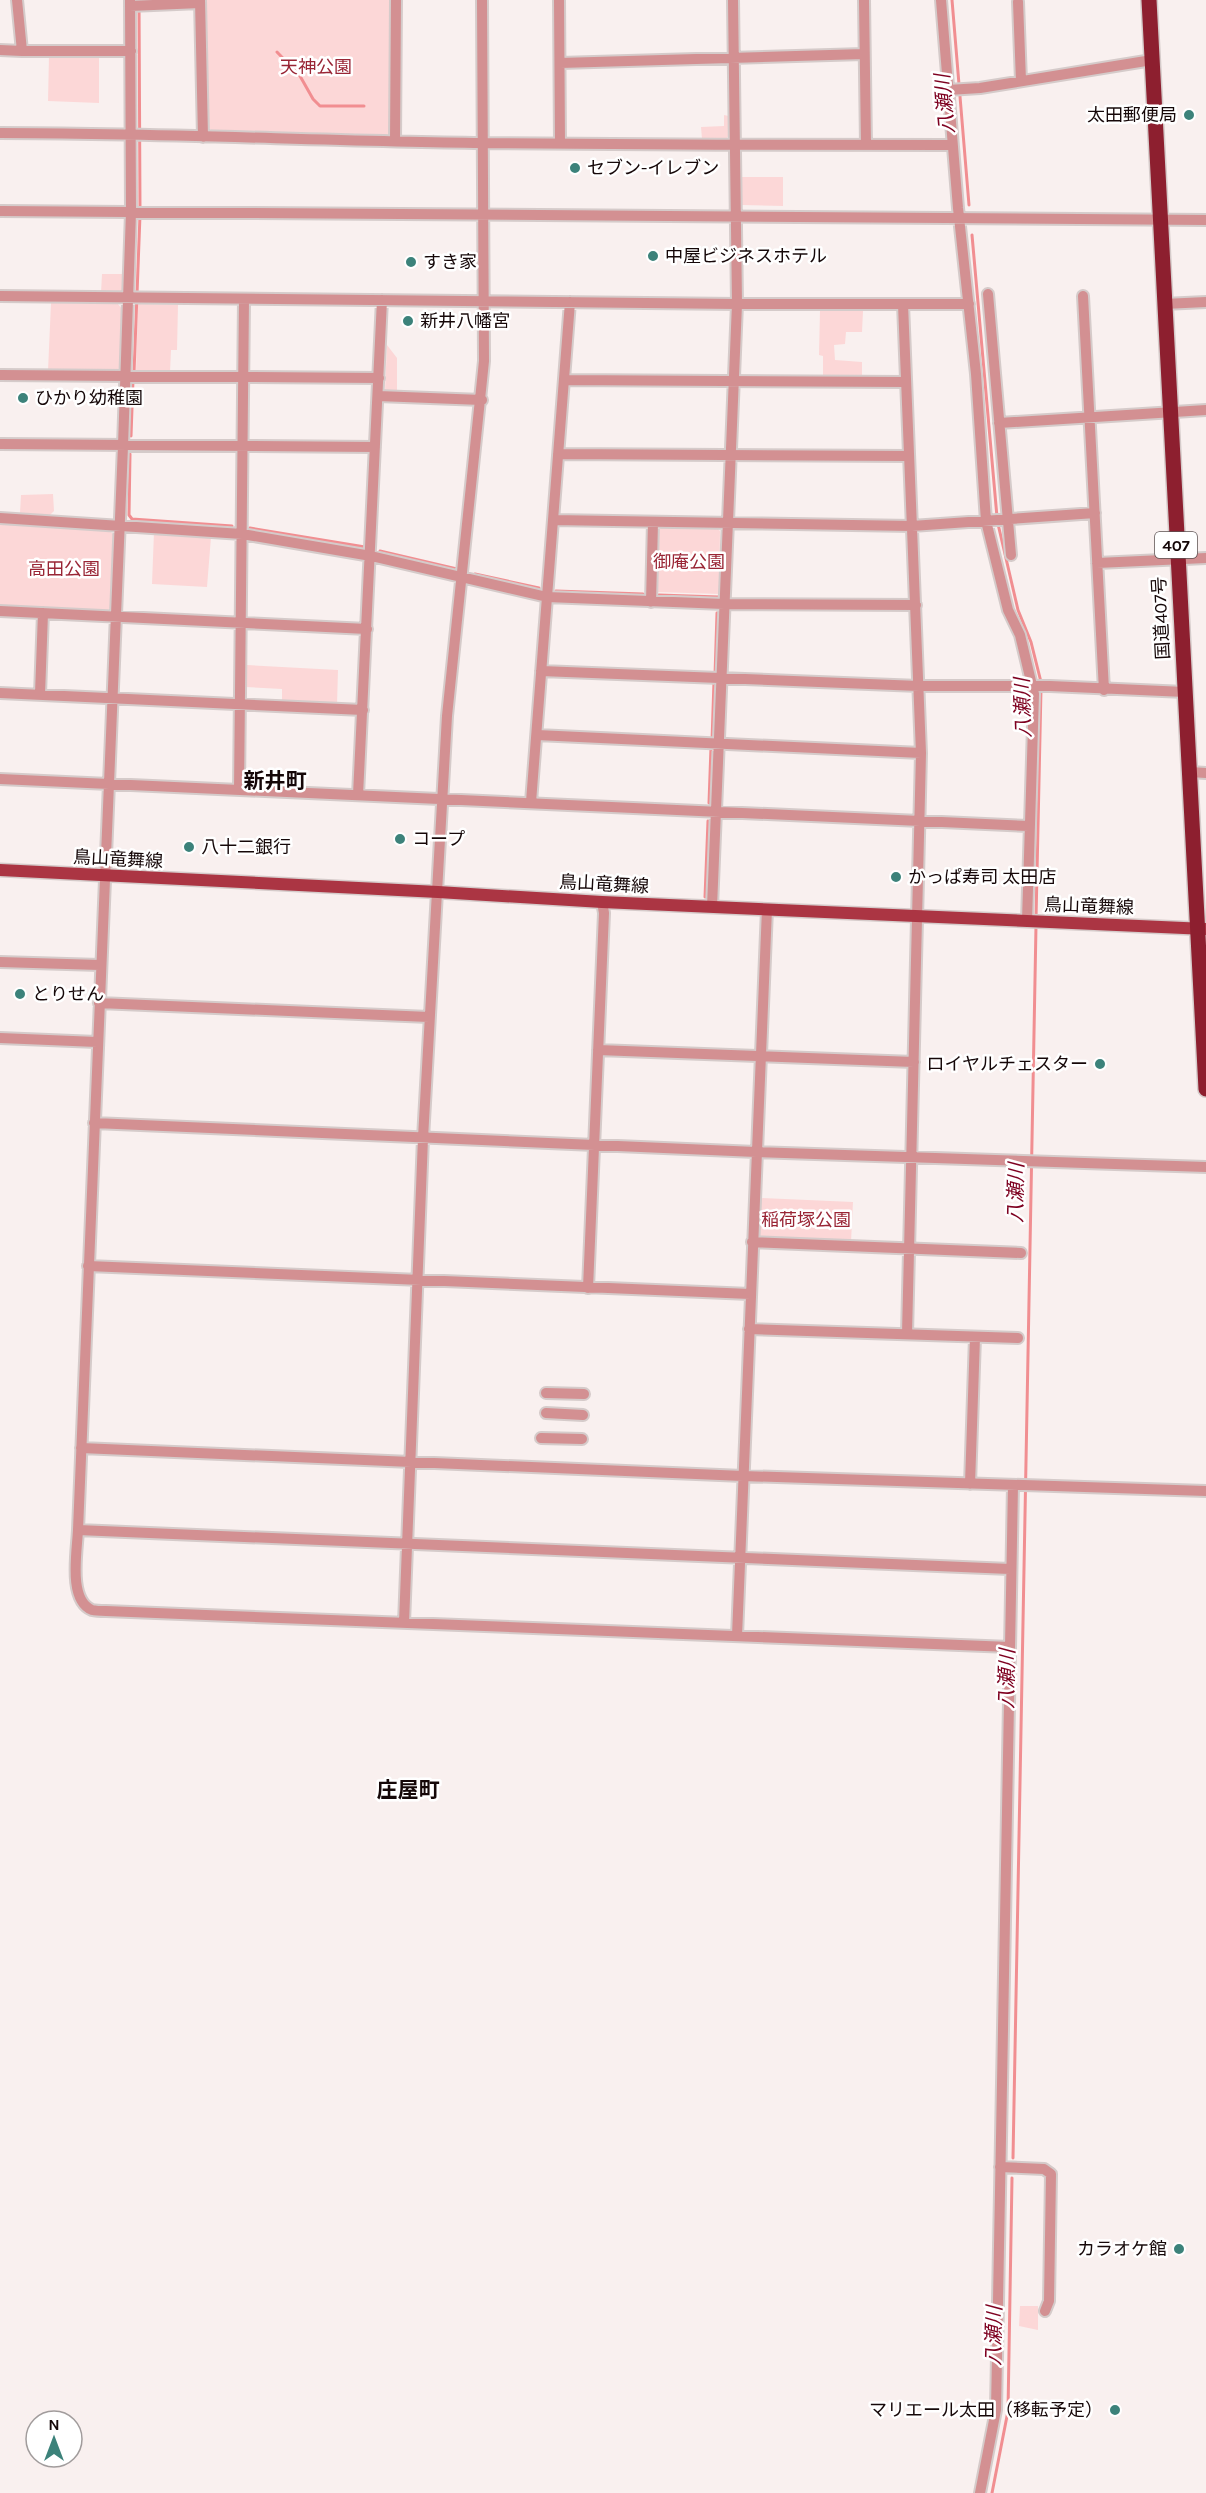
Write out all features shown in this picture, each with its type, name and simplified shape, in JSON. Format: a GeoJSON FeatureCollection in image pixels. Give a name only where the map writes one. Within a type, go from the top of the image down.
{"type":"FeatureCollection","features":[{"type":"Feature","properties":{"kind":"highway","name":"国道407号"},"geometry":{"type":"LineString","coordinates":[[1149,0],[1177,559],[1202,928],[1206,1089]]}},
{"type":"Feature","properties":{"kind":"main road","name":"鳥山竜舞線"},"geometry":{"type":"LineString","coordinates":[[0,870],[602,902],[1202,928]]}},
{"type":"Feature","properties":{"kind":"street"},"geometry":{"type":"LineString","coordinates":[[17,0],[22,51]]}},
{"type":"Feature","properties":{"kind":"street"},"geometry":{"type":"LineString","coordinates":[[395,141],[396,0]]}},
{"type":"Feature","properties":{"kind":"street"},"geometry":{"type":"LineString","coordinates":[[404,1623],[423,1138],[447,716],[482,399],[484,361],[485,215],[482,0]]}},
{"type":"Feature","properties":{"kind":"street"},"geometry":{"type":"LineString","coordinates":[[559,0],[560,144]]}},
{"type":"Feature","properties":{"kind":"street"},"geometry":{"type":"LineString","coordinates":[[712,907],[736,304],[733,0]]}},
{"type":"Feature","properties":{"kind":"street"},"geometry":{"type":"LineString","coordinates":[[864,0],[866,145]]}},
{"type":"Feature","properties":{"kind":"street"},"geometry":{"type":"LineString","coordinates":[[941,0],[950,90],[952,145],[989,521],[1008,610],[1020,635],[1034,694],[1029,826],[1033,921]]}},
{"type":"Feature","properties":{"kind":"street"},"geometry":{"type":"LineString","coordinates":[[203,137],[200,1],[130,3],[131,212],[81,1448],[76,1588],[78,1598],[92,1610],[1010,1647]]}},
{"type":"Feature","properties":{"kind":"street"},"geometry":{"type":"LineString","coordinates":[[1018,2],[1021,81]]}},
{"type":"Feature","properties":{"kind":"street"},"geometry":{"type":"LineString","coordinates":[[0,50],[131,51]]}},
{"type":"Feature","properties":{"kind":"street"},"geometry":{"type":"LineString","coordinates":[[560,63],[864,54]]}},
{"type":"Feature","properties":{"kind":"street"},"geometry":{"type":"LineString","coordinates":[[950,90],[1152,60]]}},
{"type":"Feature","properties":{"kind":"street"},"geometry":{"type":"LineString","coordinates":[[0,133],[130,133],[203,137],[560,144],[952,145]]}},
{"type":"Feature","properties":{"kind":"street"},"geometry":{"type":"LineString","coordinates":[[0,211],[1206,220]]}},
{"type":"Feature","properties":{"kind":"street"},"geometry":{"type":"LineString","coordinates":[[988,294],[1005,520],[1011,555]]}},
{"type":"Feature","properties":{"kind":"street"},"geometry":{"type":"LineString","coordinates":[[0,296],[736,304],[969,304]]}},
{"type":"Feature","properties":{"kind":"street"},"geometry":{"type":"LineString","coordinates":[[1083,296],[1104,690]]}},
{"type":"Feature","properties":{"kind":"street"},"geometry":{"type":"LineString","coordinates":[[239,790],[244,299]]}},
{"type":"Feature","properties":{"kind":"street"},"geometry":{"type":"LineString","coordinates":[[358,795],[382,300]]}},
{"type":"Feature","properties":{"kind":"street"},"geometry":{"type":"LineString","coordinates":[[531,802],[570,302]]}},
{"type":"Feature","properties":{"kind":"street"},"geometry":{"type":"LineString","coordinates":[[1164,304],[1206,302]]}},
{"type":"Feature","properties":{"kind":"street"},"geometry":{"type":"LineString","coordinates":[[903,304],[921,753],[908,1335]]}},
{"type":"Feature","properties":{"kind":"street"},"geometry":{"type":"LineString","coordinates":[[0,375],[379,378]]}},
{"type":"Feature","properties":{"kind":"street"},"geometry":{"type":"LineString","coordinates":[[564,380],[906,381]]}},
{"type":"Feature","properties":{"kind":"street"},"geometry":{"type":"LineString","coordinates":[[378,396],[482,399]]}},
{"type":"Feature","properties":{"kind":"street"},"geometry":{"type":"LineString","coordinates":[[999,423],[1206,410]]}},
{"type":"Feature","properties":{"kind":"street"},"geometry":{"type":"LineString","coordinates":[[0,444],[375,447]]}},
{"type":"Feature","properties":{"kind":"street"},"geometry":{"type":"LineString","coordinates":[[558,454],[909,456]]}},
{"type":"Feature","properties":{"kind":"street"},"geometry":{"type":"LineString","coordinates":[[553,520],[912,526],[1095,513]]}},
{"type":"Feature","properties":{"kind":"street"},"geometry":{"type":"LineString","coordinates":[[0,518],[119,524],[242,534],[370,556],[547,597],[724,604],[916,605]]}},
{"type":"Feature","properties":{"kind":"street"},"geometry":{"type":"LineString","coordinates":[[651,602],[653,522]]}},
{"type":"Feature","properties":{"kind":"street"},"geometry":{"type":"LineString","coordinates":[[1097,563],[1206,558]]}},
{"type":"Feature","properties":{"kind":"street"},"geometry":{"type":"LineString","coordinates":[[0,611],[367,629]]}},
{"type":"Feature","properties":{"kind":"street"},"geometry":{"type":"LineString","coordinates":[[40,694],[44,613]]}},
{"type":"Feature","properties":{"kind":"street"},"geometry":{"type":"LineString","coordinates":[[541,671],[919,686],[1032,686],[1185,692]]}},
{"type":"Feature","properties":{"kind":"street"},"geometry":{"type":"LineString","coordinates":[[0,693],[363,710]]}},
{"type":"Feature","properties":{"kind":"street"},"geometry":{"type":"LineString","coordinates":[[537,735],[921,753]]}},
{"type":"Feature","properties":{"kind":"street"},"geometry":{"type":"LineString","coordinates":[[1190,772],[1206,773]]}},
{"type":"Feature","properties":{"kind":"street"},"geometry":{"type":"LineString","coordinates":[[0,778],[1029,826]]}},
{"type":"Feature","properties":{"kind":"street"},"geometry":{"type":"LineString","coordinates":[[588,1288],[604,913],[602,902]]}},
{"type":"Feature","properties":{"kind":"street"},"geometry":{"type":"LineString","coordinates":[[737,1636],[766,909]]}},
{"type":"Feature","properties":{"kind":"street"},"geometry":{"type":"LineString","coordinates":[[0,962],[100,965]]}},
{"type":"Feature","properties":{"kind":"street"},"geometry":{"type":"LineString","coordinates":[[99,1003],[429,1017]]}},
{"type":"Feature","properties":{"kind":"street"},"geometry":{"type":"LineString","coordinates":[[0,1038],[97,1042]]}},
{"type":"Feature","properties":{"kind":"street"},"geometry":{"type":"LineString","coordinates":[[598,1050],[914,1062]]}},
{"type":"Feature","properties":{"kind":"street"},"geometry":{"type":"LineString","coordinates":[[94,1123],[595,1146],[1033,1163],[1206,1167]]}},
{"type":"Feature","properties":{"kind":"street"},"geometry":{"type":"LineString","coordinates":[[752,1242],[1021,1253]]}},
{"type":"Feature","properties":{"kind":"street"},"geometry":{"type":"LineString","coordinates":[[88,1266],[750,1294]]}},
{"type":"Feature","properties":{"kind":"street"},"geometry":{"type":"LineString","coordinates":[[748,1329],[1018,1338]]}},
{"type":"Feature","properties":{"kind":"street"},"geometry":{"type":"LineString","coordinates":[[970,1484],[975,1337]]}},
{"type":"Feature","properties":{"kind":"street"},"geometry":{"type":"LineString","coordinates":[[546,1393],[584,1394]]}},
{"type":"Feature","properties":{"kind":"street"},"geometry":{"type":"LineString","coordinates":[[546,1413],[583,1415]]}},
{"type":"Feature","properties":{"kind":"street"},"geometry":{"type":"LineString","coordinates":[[541,1438],[582,1439]]}},
{"type":"Feature","properties":{"kind":"street"},"geometry":{"type":"LineString","coordinates":[[81,1448],[742,1476],[1206,1491]]}},
{"type":"Feature","properties":{"kind":"street"},"geometry":{"type":"LineString","coordinates":[[980,2493],[996,2410],[1010,1569],[1020,1485]]}},
{"type":"Feature","properties":{"kind":"street"},"geometry":{"type":"LineString","coordinates":[[78,1530],[1010,1569]]}},
{"type":"Feature","properties":{"kind":"street"},"geometry":{"type":"LineString","coordinates":[[1000,2167],[1044,2169],[1050,2174],[1049,2301],[1046,2311]]}},
{"type":"Feature","properties":{"kind":"green space","name":"天神公園"},"geometry":{"type":"Polygon","coordinates":[[[206,0],[389,0],[390,132],[387,135],[211,130],[207,126],[206,0]]]}},
{"type":"Feature","properties":{"kind":"green space"},"geometry":{"type":"Polygon","coordinates":[[[99,55],[99,103],[48,101],[49,56],[99,55]]]}},
{"type":"Feature","properties":{"kind":"green space"},"geometry":{"type":"Polygon","coordinates":[[[724,115],[729,116],[727,138],[702,139],[701,127],[724,126],[724,115]]]}},
{"type":"Feature","properties":{"kind":"green space"},"geometry":{"type":"Polygon","coordinates":[[[742,177],[783,177],[783,206],[742,205],[742,177]]]}},
{"type":"Feature","properties":{"kind":"green space"},"geometry":{"type":"Polygon","coordinates":[[[102,274],[124,274],[123,289],[119,293],[101,293],[102,274]]]}},
{"type":"Feature","properties":{"kind":"green space"},"geometry":{"type":"Polygon","coordinates":[[[51,303],[118,304],[122,309],[120,367],[116,372],[48,371],[51,303]]]}},
{"type":"Feature","properties":{"kind":"green space"},"geometry":{"type":"Polygon","coordinates":[[[138,304],[178,305],[177,350],[171,350],[170,372],[136,373],[138,304]]]}},
{"type":"Feature","properties":{"kind":"green space"},"geometry":{"type":"Polygon","coordinates":[[[820,311],[863,311],[862,332],[846,332],[845,344],[834,345],[835,360],[862,362],[862,377],[823,377],[823,356],[819,355],[820,311]]]}},
{"type":"Feature","properties":{"kind":"green space"},"geometry":{"type":"Polygon","coordinates":[[[387,345],[397,358],[397,395],[385,391],[387,345]]]}},
{"type":"Feature","properties":{"kind":"green space"},"geometry":{"type":"Polygon","coordinates":[[[53,494],[54,511],[50,515],[20,513],[21,495],[53,494]]]}},
{"type":"Feature","properties":{"kind":"green space","name":"高田公園"},"geometry":{"type":"Polygon","coordinates":[[[0,523],[107,529],[113,534],[110,608],[106,612],[0,607],[0,523]]]}},
{"type":"Feature","properties":{"kind":"green space","name":"御庵公園"},"geometry":{"type":"Polygon","coordinates":[[[661,528],[718,529],[720,531],[719,594],[657,592],[658,531],[661,528]]]}},
{"type":"Feature","properties":{"kind":"green space"},"geometry":{"type":"Polygon","coordinates":[[[154,532],[211,537],[207,587],[152,584],[154,532]]]}},
{"type":"Feature","properties":{"kind":"green space"},"geometry":{"type":"Polygon","coordinates":[[[247,665],[338,670],[337,705],[282,703],[282,689],[246,687],[247,665]]]}},
{"type":"Feature","properties":{"kind":"green space","name":"稲荷塚公園"},"geometry":{"type":"Polygon","coordinates":[[[760,1198],[853,1202],[851,1242],[759,1238],[760,1198]]]}},
{"type":"Feature","properties":{"kind":"green space"},"geometry":{"type":"Polygon","coordinates":[[[1020,2306],[1038,2306],[1038,2330],[1019,2326],[1020,2306]]]}},
{"type":"Feature","properties":{"kind":"waterway"},"geometry":{"type":"LineString","coordinates":[[139,0],[140,208]]}},
{"type":"Feature","properties":{"kind":"waterway","name":"八瀬川"},"geometry":{"type":"LineString","coordinates":[[952,0],[969,205]]}},
{"type":"Feature","properties":{"kind":"waterway"},"geometry":{"type":"LineString","coordinates":[[277,52],[300,76],[313,99],[320,106],[364,106]]}},
{"type":"Feature","properties":{"kind":"waterway"},"geometry":{"type":"LineString","coordinates":[[134,373],[140,215]]}},
{"type":"Feature","properties":{"kind":"waterway","name":"八瀬川"},"geometry":{"type":"LineString","coordinates":[[972,235],[997,517]]}},
{"type":"Feature","properties":{"kind":"waterway"},"geometry":{"type":"LineString","coordinates":[[131,436],[133,380]]}},
{"type":"Feature","properties":{"kind":"waterway"},"geometry":{"type":"LineString","coordinates":[[130,454],[129,515],[132,519],[232,526]]}},
{"type":"Feature","properties":{"kind":"waterway","name":"八瀬川"},"geometry":{"type":"LineString","coordinates":[[998,524],[1018,610],[1031,642],[1041,682]]}},
{"type":"Feature","properties":{"kind":"waterway"},"geometry":{"type":"LineString","coordinates":[[250,528],[365,547]]}},
{"type":"Feature","properties":{"kind":"waterway"},"geometry":{"type":"LineString","coordinates":[[380,551],[457,569]]}},
{"type":"Feature","properties":{"kind":"waterway"},"geometry":{"type":"LineString","coordinates":[[475,574],[539,588]]}},
{"type":"Feature","properties":{"kind":"waterway"},"geometry":{"type":"LineString","coordinates":[[556,591],[643,594]]}},
{"type":"Feature","properties":{"kind":"waterway"},"geometry":{"type":"LineString","coordinates":[[659,595],[719,597]]}},
{"type":"Feature","properties":{"kind":"waterway"},"geometry":{"type":"LineString","coordinates":[[715,675],[717,613]]}},
{"type":"Feature","properties":{"kind":"waterway"},"geometry":{"type":"LineString","coordinates":[[712,741],[714,681]]}},
{"type":"Feature","properties":{"kind":"waterway","name":"八瀬川"},"geometry":{"type":"LineString","coordinates":[[1036,919],[1041,689]]}},
{"type":"Feature","properties":{"kind":"waterway"},"geometry":{"type":"LineString","coordinates":[[709,803],[711,747]]}},
{"type":"Feature","properties":{"kind":"waterway"},"geometry":{"type":"LineString","coordinates":[[705,897],[708,821]]}},
{"type":"Feature","properties":{"kind":"waterway","name":"八瀬川"},"geometry":{"type":"LineString","coordinates":[[1013,2158],[1036,926]]}},
{"type":"Feature","properties":{"kind":"waterway","name":"八瀬川"},"geometry":{"type":"LineString","coordinates":[[992,2493],[1008,2411],[1012,2178]]}},
{"type":"Feature","properties":{"kind":"place","name":"太田郵便局"},"geometry":{"type":"Point","coordinates":[1189,115]}},
{"type":"Feature","properties":{"kind":"place","name":"セブン-イレブン"},"geometry":{"type":"Point","coordinates":[575,168]}},
{"type":"Feature","properties":{"kind":"place","name":"中屋ビジネスホテル"},"geometry":{"type":"Point","coordinates":[653,256]}},
{"type":"Feature","properties":{"kind":"place","name":"すき家"},"geometry":{"type":"Point","coordinates":[411,262]}},
{"type":"Feature","properties":{"kind":"place","name":"新井八幡宮"},"geometry":{"type":"Point","coordinates":[408,321]}},
{"type":"Feature","properties":{"kind":"place","name":"ひかり幼稚園"},"geometry":{"type":"Point","coordinates":[23,398]}},
{"type":"Feature","properties":{"kind":"place","name":"コープ"},"geometry":{"type":"Point","coordinates":[400,839]}},
{"type":"Feature","properties":{"kind":"place","name":"八十二銀行"},"geometry":{"type":"Point","coordinates":[189,847]}},
{"type":"Feature","properties":{"kind":"place","name":"かっぱ寿司 太田店"},"geometry":{"type":"Point","coordinates":[896,877]}},
{"type":"Feature","properties":{"kind":"place","name":"とりせん"},"geometry":{"type":"Point","coordinates":[20,994]}},
{"type":"Feature","properties":{"kind":"place","name":"ロイヤルチェスター"},"geometry":{"type":"Point","coordinates":[1100,1064]}},
{"type":"Feature","properties":{"kind":"place","name":"カラオケ館"},"geometry":{"type":"Point","coordinates":[1179,2249]}},
{"type":"Feature","properties":{"kind":"place","name":"マリエール太田（移転予定）"},"geometry":{"type":"Point","coordinates":[1115,2410]}},
{"type":"Feature","properties":{"kind":"district","name":"新井町"},"geometry":{"type":"Point","coordinates":[275,781]}},
{"type":"Feature","properties":{"kind":"district","name":"庄屋町"},"geometry":{"type":"Point","coordinates":[408,1790]}}]}
